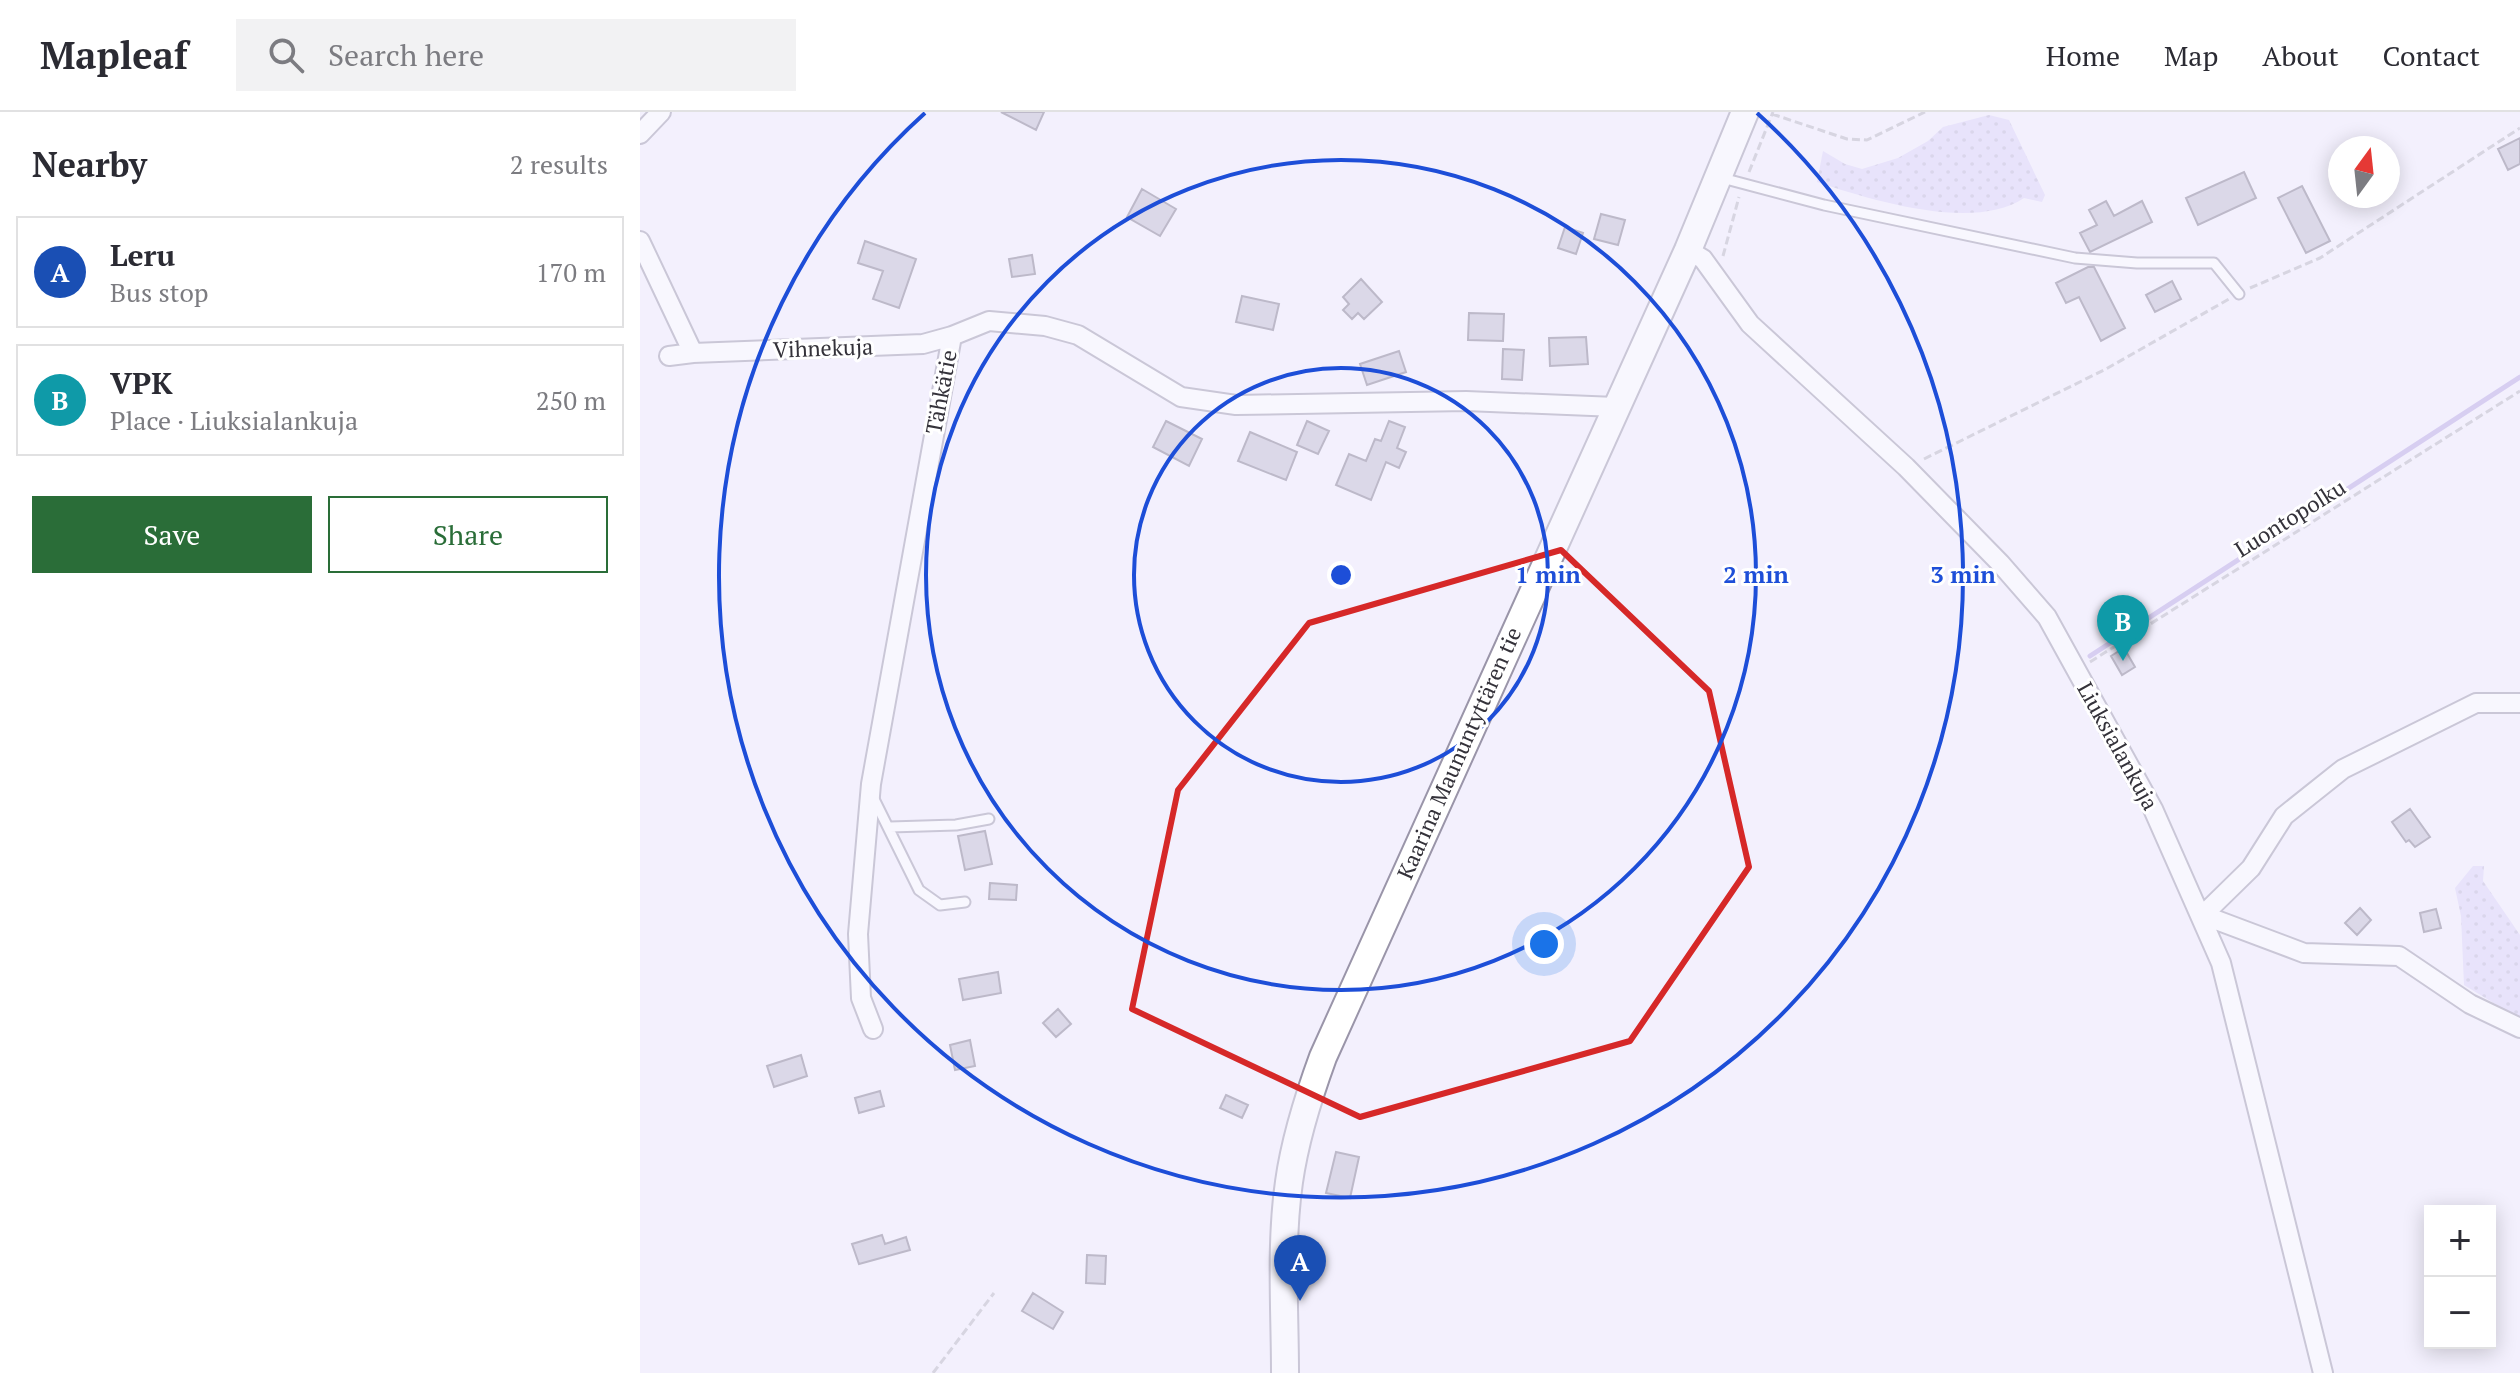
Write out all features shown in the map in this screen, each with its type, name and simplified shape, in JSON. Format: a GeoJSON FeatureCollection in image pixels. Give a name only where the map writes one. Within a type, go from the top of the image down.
{"type":"FeatureCollection","features":[{"type":"Feature","properties":{"kind":"main road","name":"Kaarina Maununtyttären tie"},"geometry":{"type":"LineString","coordinates":[[1285,1373],[1284,1244],[1289,1181],[1305,1107],[1340,1016],[1688,250],[1745,112]]}},
{"type":"Feature","properties":{"kind":"street"},"geometry":{"type":"LineString","coordinates":[[640,134],[661,112]]}},
{"type":"Feature","properties":{"kind":"street"},"geometry":{"type":"LineString","coordinates":[[640,241],[693,353]]}},
{"type":"Feature","properties":{"kind":"street","name":"Liuksialankuja"},"geometry":{"type":"LineString","coordinates":[[1688,250],[1703,259],[1750,324],[1906,467],[2000,563],[2047,617],[2153,809],[2203,915],[2221,963],[2323,1373]]}},
{"type":"Feature","properties":{"kind":"street","name":"Tähkätie"},"geometry":{"type":"LineString","coordinates":[[873,1029],[861,998],[858,934],[870,792],[901,602],[952,336],[989,321],[1045,326],[1078,335],[1181,397],[1236,405],[1466,401],[1616,407]]}},
{"type":"Feature","properties":{"kind":"street","name":"Vihnekuja"},"geometry":{"type":"LineString","coordinates":[[669,356],[923,344],[952,336]]}},
{"type":"Feature","properties":{"kind":"street"},"geometry":{"type":"LineString","coordinates":[[2520,703],[2476,703],[2343,769],[2284,816],[2251,868],[2203,915],[2304,953],[2399,956],[2470,1004],[2520,1028]]}},
{"type":"Feature","properties":{"kind":"lane"},"geometry":{"type":"LineString","coordinates":[[1719,177],[1824,205],[2075,258],[2137,263],[2214,263],[2239,294]]}},
{"type":"Feature","properties":{"kind":"lane"},"geometry":{"type":"LineString","coordinates":[[870,792],[919,890],[940,905],[965,902]]}},
{"type":"Feature","properties":{"kind":"lane"},"geometry":{"type":"LineString","coordinates":[[890,827],[956,825],[989,819]]}},
{"type":"Feature","properties":{"kind":"path"},"geometry":{"type":"LineString","coordinates":[[1772,114],[1847,139],[1867,140],[1925,112]]}},
{"type":"Feature","properties":{"kind":"path"},"geometry":{"type":"LineString","coordinates":[[1906,467],[2106,369],[2290,268],[2320,258],[2520,128]]}},
{"type":"Feature","properties":{"kind":"path","name":"Luontopolku"},"geometry":{"type":"LineString","coordinates":[[2076,671],[2520,391]]}},
{"type":"Feature","properties":{"kind":"path"},"geometry":{"type":"LineString","coordinates":[[933,1373],[994,1293]]}},
{"type":"Feature","properties":{"kind":"highlighted area"},"geometry":{"type":"Polygon","coordinates":[[[1561,550],[1709,691],[1749,867],[1630,1041],[1360,1117],[1132,1009],[1178,790],[1309,623],[1561,550]]]}},
{"type":"Feature","properties":{"kind":"shaded area"},"geometry":{"type":"Polygon","coordinates":[[[1989,115],[2009,120],[2045,195],[2042,202],[2024,198],[2003,208],[1951,213],[1893,204],[1817,182],[1823,151],[1845,164],[1862,169],[1898,158],[1928,141],[1943,127],[1989,115]]]}},
{"type":"Feature","properties":{"kind":"shaded area"},"geometry":{"type":"Polygon","coordinates":[[[2473,866],[2484,866],[2483,881],[2520,935],[2520,1019],[2464,985],[2461,916],[2455,888],[2473,866]]]}},
{"type":"Feature","properties":{"kind":"building"},"geometry":{"type":"Polygon","coordinates":[[[1001,112],[1044,112],[1036,130],[1001,112]]]}},
{"type":"Feature","properties":{"kind":"building"},"geometry":{"type":"Polygon","coordinates":[[[2520,138],[2520,164],[2508,170],[2498,149],[2520,138]]]}},
{"type":"Feature","properties":{"kind":"building"},"geometry":{"type":"Polygon","coordinates":[[[2244,172],[2256,198],[2198,225],[2186,198],[2244,172]]]}},
{"type":"Feature","properties":{"kind":"building"},"geometry":{"type":"Polygon","coordinates":[[[2302,186],[2330,241],[2306,253],[2278,198],[2302,186]]]}},
{"type":"Feature","properties":{"kind":"building"},"geometry":{"type":"Polygon","coordinates":[[[1142,189],[1176,209],[1160,236],[1127,217],[1142,189]]]}},
{"type":"Feature","properties":{"kind":"building"},"geometry":{"type":"Polygon","coordinates":[[[2106,201],[2114,216],[2142,201],[2152,222],[2090,252],[2080,233],[2097,225],[2089,210],[2106,201]]]}},
{"type":"Feature","properties":{"kind":"building"},"geometry":{"type":"Polygon","coordinates":[[[1601,214],[1625,220],[1618,245],[1594,239],[1601,214]]]}},
{"type":"Feature","properties":{"kind":"building"},"geometry":{"type":"Polygon","coordinates":[[[1565,227],[1583,233],[1576,254],[1558,248],[1565,227]]]}},
{"type":"Feature","properties":{"kind":"building"},"geometry":{"type":"Polygon","coordinates":[[[865,241],[916,259],[899,308],[873,299],[883,271],[858,263],[865,241]]]}},
{"type":"Feature","properties":{"kind":"building"},"geometry":{"type":"Polygon","coordinates":[[[1032,255],[1035,274],[1012,277],[1009,259],[1032,255]]]}},
{"type":"Feature","properties":{"kind":"building"},"geometry":{"type":"Polygon","coordinates":[[[2094,267],[2125,328],[2101,341],[2079,297],[2066,303],[2056,283],[2094,267]]]}},
{"type":"Feature","properties":{"kind":"building"},"geometry":{"type":"Polygon","coordinates":[[[1361,279],[1382,302],[1364,319],[1358,313],[1352,319],[1343,310],[1349,304],[1343,297],[1361,279]]]}},
{"type":"Feature","properties":{"kind":"building"},"geometry":{"type":"Polygon","coordinates":[[[2172,281],[2181,299],[2155,312],[2146,295],[2172,281]]]}},
{"type":"Feature","properties":{"kind":"building"},"geometry":{"type":"Polygon","coordinates":[[[1242,296],[1279,304],[1273,330],[1236,322],[1242,296]]]}},
{"type":"Feature","properties":{"kind":"building"},"geometry":{"type":"Polygon","coordinates":[[[1469,313],[1504,314],[1503,341],[1468,340],[1469,313]]]}},
{"type":"Feature","properties":{"kind":"building"},"geometry":{"type":"Polygon","coordinates":[[[1586,337],[1588,364],[1550,366],[1549,338],[1586,337]]]}},
{"type":"Feature","properties":{"kind":"building"},"geometry":{"type":"Polygon","coordinates":[[[1503,349],[1524,350],[1522,380],[1502,379],[1503,349]]]}},
{"type":"Feature","properties":{"kind":"building"},"geometry":{"type":"Polygon","coordinates":[[[1399,351],[1406,372],[1367,385],[1360,364],[1399,351]]]}},
{"type":"Feature","properties":{"kind":"building"},"geometry":{"type":"Polygon","coordinates":[[[1166,421],[1202,439],[1189,466],[1153,447],[1166,421]]]}},
{"type":"Feature","properties":{"kind":"building"},"geometry":{"type":"Polygon","coordinates":[[[1307,421],[1329,431],[1318,454],[1297,445],[1307,421]]]}},
{"type":"Feature","properties":{"kind":"building"},"geometry":{"type":"Polygon","coordinates":[[[1389,421],[1405,427],[1397,448],[1406,452],[1399,468],[1386,462],[1371,500],[1336,485],[1349,454],[1366,461],[1375,439],[1381,441],[1389,421]]]}},
{"type":"Feature","properties":{"kind":"building"},"geometry":{"type":"Polygon","coordinates":[[[1250,432],[1297,452],[1286,480],[1238,461],[1250,432]]]}},
{"type":"Feature","properties":{"kind":"building"},"geometry":{"type":"Polygon","coordinates":[[[2124,648],[2135,667],[2122,675],[2111,656],[2124,648]]]}},
{"type":"Feature","properties":{"kind":"building"},"geometry":{"type":"Polygon","coordinates":[[[2410,809],[2430,837],[2415,847],[2409,840],[2406,842],[2392,822],[2410,809]]]}},
{"type":"Feature","properties":{"kind":"building"},"geometry":{"type":"Polygon","coordinates":[[[985,831],[992,864],[965,870],[958,836],[985,831]]]}},
{"type":"Feature","properties":{"kind":"building"},"geometry":{"type":"Polygon","coordinates":[[[990,883],[1017,885],[1016,900],[989,899],[990,883]]]}},
{"type":"Feature","properties":{"kind":"building"},"geometry":{"type":"Polygon","coordinates":[[[2360,908],[2371,920],[2357,935],[2345,923],[2360,908]]]}},
{"type":"Feature","properties":{"kind":"building"},"geometry":{"type":"Polygon","coordinates":[[[2436,909],[2441,928],[2424,932],[2420,913],[2436,909]]]}},
{"type":"Feature","properties":{"kind":"building"},"geometry":{"type":"Polygon","coordinates":[[[998,972],[1001,993],[963,1000],[959,979],[998,972]]]}},
{"type":"Feature","properties":{"kind":"building"},"geometry":{"type":"Polygon","coordinates":[[[1058,1009],[1071,1024],[1056,1037],[1043,1023],[1058,1009]]]}},
{"type":"Feature","properties":{"kind":"building"},"geometry":{"type":"Polygon","coordinates":[[[970,1040],[975,1066],[955,1070],[950,1045],[970,1040]]]}},
{"type":"Feature","properties":{"kind":"building"},"geometry":{"type":"Polygon","coordinates":[[[801,1055],[807,1076],[774,1087],[767,1066],[801,1055]]]}},
{"type":"Feature","properties":{"kind":"building"},"geometry":{"type":"Polygon","coordinates":[[[880,1091],[884,1106],[859,1113],[855,1098],[880,1091]]]}},
{"type":"Feature","properties":{"kind":"building"},"geometry":{"type":"Polygon","coordinates":[[[1226,1095],[1248,1105],[1242,1118],[1220,1108],[1226,1095]]]}},
{"type":"Feature","properties":{"kind":"building"},"geometry":{"type":"Polygon","coordinates":[[[1336,1152],[1359,1157],[1350,1198],[1326,1193],[1336,1152]]]}},
{"type":"Feature","properties":{"kind":"building"},"geometry":{"type":"Polygon","coordinates":[[[882,1235],[885,1244],[906,1237],[910,1250],[859,1264],[852,1244],[882,1235]]]}},
{"type":"Feature","properties":{"kind":"building"},"geometry":{"type":"Polygon","coordinates":[[[1087,1255],[1106,1256],[1105,1284],[1086,1283],[1087,1255]]]}},
{"type":"Feature","properties":{"kind":"building"},"geometry":{"type":"Polygon","coordinates":[[[1033,1293],[1063,1312],[1053,1329],[1022,1311],[1033,1293]]]}},
{"type":"Feature","properties":{"kind":"waterway"},"geometry":{"type":"LineString","coordinates":[[2090,656],[2520,377]]}},
{"type":"Feature","properties":{"kind":"place","name":"VPK"},"geometry":{"type":"Point","coordinates":[2123,661]}},
{"type":"Feature","properties":{"kind":"place","name":"Leru"},"geometry":{"type":"Point","coordinates":[1300,1301]}}]}
